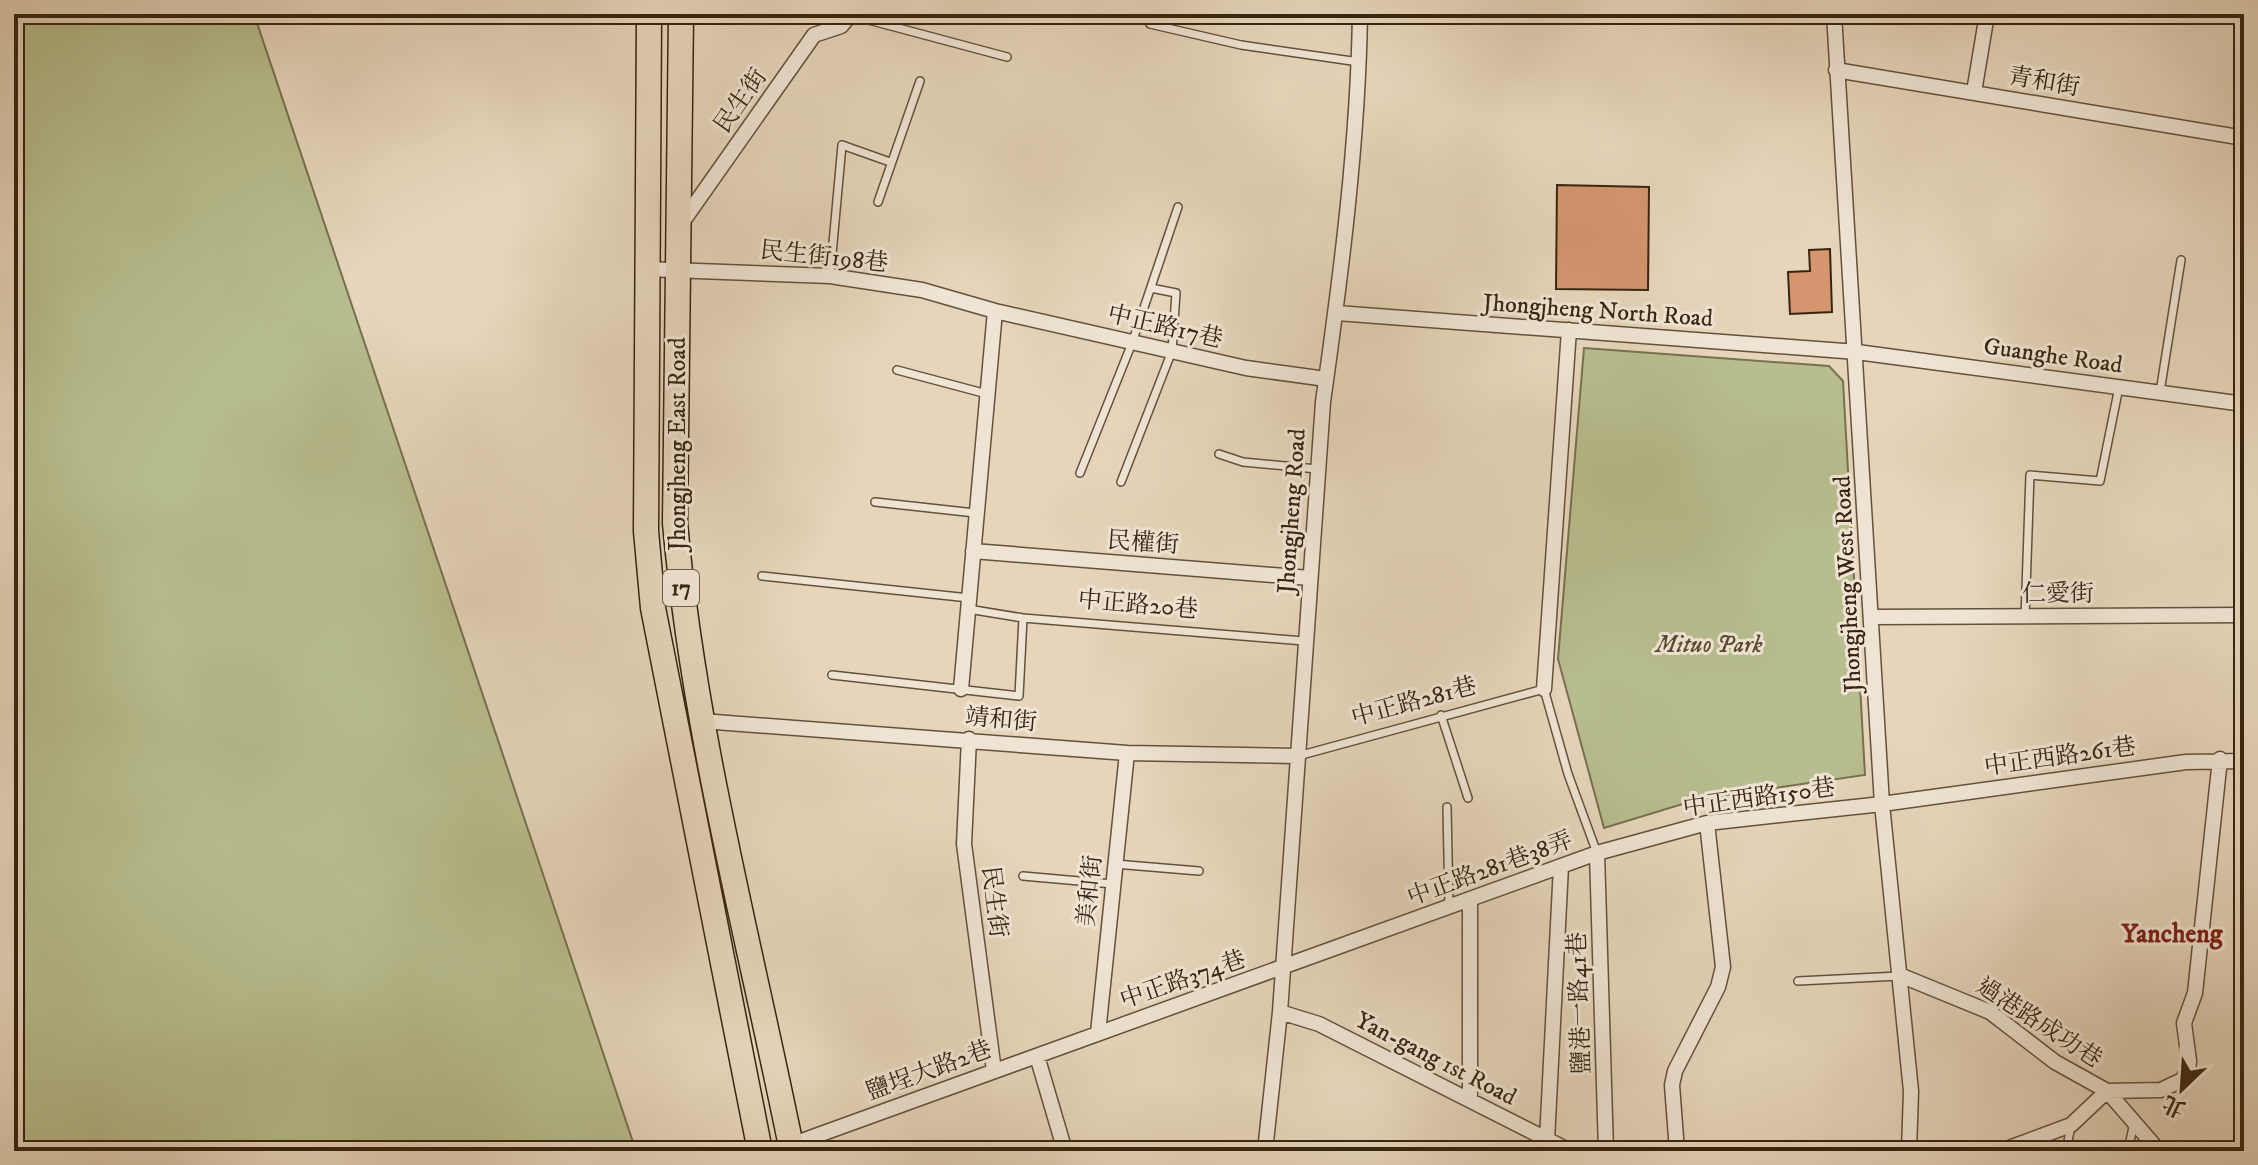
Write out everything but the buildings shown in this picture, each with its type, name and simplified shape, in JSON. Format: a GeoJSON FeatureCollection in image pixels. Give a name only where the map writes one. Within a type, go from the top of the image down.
{"type":"FeatureCollection","features":[{"type":"Feature","properties":{"kind":"main road","name":"Jhongjheng East Road"},"geometry":{"type":"LineString","coordinates":[[649,14],[645,269],[646,531],[653,608],[760,1151]]}},
{"type":"Feature","properties":{"kind":"main road","name":"Jhongjheng East Road"},"geometry":{"type":"LineString","coordinates":[[681,14],[675,523],[682,599],[702,721],[786,1149]]}},
{"type":"Feature","properties":{"kind":"street","name":"Jhongjheng Road"},"geometry":{"type":"LineString","coordinates":[[1265,1151],[1280,1012],[1317,469],[1326,379],[1337,313],[1359,62],[1360,14]]}},
{"type":"Feature","properties":{"kind":"street","name":"Jhongjheng West Road"},"geometry":{"type":"LineString","coordinates":[[1834,14],[1857,352],[1882,804],[1902,976],[1911,1091],[1909,1151]]}},
{"type":"Feature","properties":{"kind":"street"},"geometry":{"type":"LineString","coordinates":[[1974,92],[1987,14]]}},
{"type":"Feature","properties":{"kind":"street","name":"民生街"},"geometry":{"type":"LineString","coordinates":[[679,227],[814,35],[841,26],[850,15]]}},
{"type":"Feature","properties":{"kind":"street","name":"青和街"},"geometry":{"type":"LineString","coordinates":[[1836,70],[2244,138]]}},
{"type":"Feature","properties":{"kind":"street","name":"民生街198巷"},"geometry":{"type":"LineString","coordinates":[[645,269],[830,276],[922,290],[995,311]]}},
{"type":"Feature","properties":{"kind":"street"},"geometry":{"type":"LineString","coordinates":[[961,689],[995,311]]}},
{"type":"Feature","properties":{"kind":"street","name":"中正路17巷"},"geometry":{"type":"LineString","coordinates":[[995,311],[1246,368],[1326,379]]}},
{"type":"Feature","properties":{"kind":"street","name":"Jhongjheng North Road"},"geometry":{"type":"LineString","coordinates":[[1337,313],[1857,352]]}},
{"type":"Feature","properties":{"kind":"street"},"geometry":{"type":"LineString","coordinates":[[1544,689],[1569,330]]}},
{"type":"Feature","properties":{"kind":"street","name":"Guanghe Road"},"geometry":{"type":"LineString","coordinates":[[1857,352],[2244,404]]}},
{"type":"Feature","properties":{"kind":"street","name":"民權街"},"geometry":{"type":"LineString","coordinates":[[973,551],[1310,578]]}},
{"type":"Feature","properties":{"kind":"street","name":"仁愛街"},"geometry":{"type":"LineString","coordinates":[[1873,617],[2244,615]]}},
{"type":"Feature","properties":{"kind":"street","name":"靖和街"},"geometry":{"type":"LineString","coordinates":[[702,721],[1127,753],[1296,756]]}},
{"type":"Feature","properties":{"kind":"street","name":"民生街"},"geometry":{"type":"LineString","coordinates":[[969,739],[964,844],[994,1071]]}},
{"type":"Feature","properties":{"kind":"street","name":"美和街"},"geometry":{"type":"LineString","coordinates":[[1098,1033],[1127,753]]}},
{"type":"Feature","properties":{"kind":"street","name":"中正西路261巷"},"geometry":{"type":"LineString","coordinates":[[1882,804],[2220,759],[2244,761]]}},
{"type":"Feature","properties":{"kind":"street","name":"過港路成功巷"},"geometry":{"type":"LineString","coordinates":[[2001,1151],[2071,1125],[2107,1091],[2161,1090],[2182,1080],[2188,1071],[2184,1023],[2195,993],[2220,759]]}},
{"type":"Feature","properties":{"kind":"street","name":"中正西路150巷"},"geometry":{"type":"LineString","coordinates":[[1597,853],[1707,823],[1882,804]]}},
{"type":"Feature","properties":{"kind":"street"},"geometry":{"type":"LineString","coordinates":[[1677,1151],[1672,1085],[1675,1071],[1718,987],[1723,967],[1707,823]]}},
{"type":"Feature","properties":{"kind":"street","name":"中正路281巷38弄"},"geometry":{"type":"LineString","coordinates":[[1282,969],[1597,853]]}},
{"type":"Feature","properties":{"kind":"street","name":"鹽港一路41巷"},"geometry":{"type":"LineString","coordinates":[[1597,853],[1606,1151]]}},
{"type":"Feature","properties":{"kind":"street"},"geometry":{"type":"LineString","coordinates":[[1547,1140],[1561,866]]}},
{"type":"Feature","properties":{"kind":"street"},"geometry":{"type":"LineString","coordinates":[[1470,900],[1470,1100]]}},
{"type":"Feature","properties":{"kind":"street","name":"中正路374巷"},"geometry":{"type":"LineString","coordinates":[[1098,1033],[1282,969]]}},
{"type":"Feature","properties":{"kind":"street","name":"過港路成功巷"},"geometry":{"type":"LineString","coordinates":[[1902,976],[1990,1012],[2055,1062],[2107,1091],[2159,1151]]}},
{"type":"Feature","properties":{"kind":"street","name":"Yan-gang 1st Road"},"geometry":{"type":"LineString","coordinates":[[1280,1012],[1319,1024],[1570,1151]]}},
{"type":"Feature","properties":{"kind":"street","name":"鹽埕大路2巷"},"geometry":{"type":"LineString","coordinates":[[786,1149],[1098,1033]]}},
{"type":"Feature","properties":{"kind":"street"},"geometry":{"type":"LineString","coordinates":[[1037,1056],[1065,1151]]}},
{"type":"Feature","properties":{"kind":"lane"},"geometry":{"type":"LineString","coordinates":[[1151,14],[1150,24],[1226,41],[1359,62]]}},
{"type":"Feature","properties":{"kind":"lane"},"geometry":{"type":"LineString","coordinates":[[850,15],[1007,57]]}},
{"type":"Feature","properties":{"kind":"lane"},"geometry":{"type":"LineString","coordinates":[[878,202],[920,81]]}},
{"type":"Feature","properties":{"kind":"lane"},"geometry":{"type":"LineString","coordinates":[[830,276],[842,145],[890,162]]}},
{"type":"Feature","properties":{"kind":"lane"},"geometry":{"type":"LineString","coordinates":[[1080,473],[1132,343],[1178,207]]}},
{"type":"Feature","properties":{"kind":"lane"},"geometry":{"type":"LineString","coordinates":[[2160,392],[2181,260]]}},
{"type":"Feature","properties":{"kind":"lane"},"geometry":{"type":"LineString","coordinates":[[1121,482],[1172,351],[1176,293],[1151,288]]}},
{"type":"Feature","properties":{"kind":"lane"},"geometry":{"type":"LineString","coordinates":[[897,370],[987,394]]}},
{"type":"Feature","properties":{"kind":"lane"},"geometry":{"type":"LineString","coordinates":[[2025,617],[2030,475],[2100,481],[2119,387]]}},
{"type":"Feature","properties":{"kind":"lane"},"geometry":{"type":"LineString","coordinates":[[1219,454],[1243,462],[1317,469]]}},
{"type":"Feature","properties":{"kind":"lane"},"geometry":{"type":"LineString","coordinates":[[875,502],[975,513]]}},
{"type":"Feature","properties":{"kind":"lane","name":"中正路20巷"},"geometry":{"type":"LineString","coordinates":[[762,576],[969,603],[1023,618],[1304,641]]}},
{"type":"Feature","properties":{"kind":"lane"},"geometry":{"type":"LineString","coordinates":[[832,675],[1019,696],[1023,618]]}},
{"type":"Feature","properties":{"kind":"lane","name":"中正路281巷"},"geometry":{"type":"LineString","coordinates":[[1296,756],[1544,689]]}},
{"type":"Feature","properties":{"kind":"lane","name":"中正路281巷38弄"},"geometry":{"type":"LineString","coordinates":[[1544,689],[1568,774],[1597,853]]}},
{"type":"Feature","properties":{"kind":"lane"},"geometry":{"type":"LineString","coordinates":[[1441,715],[1468,798]]}},
{"type":"Feature","properties":{"kind":"lane"},"geometry":{"type":"LineString","coordinates":[[1447,807],[1449,908]]}},
{"type":"Feature","properties":{"kind":"lane"},"geometry":{"type":"LineString","coordinates":[[1115,864],[1199,871]]}},
{"type":"Feature","properties":{"kind":"lane"},"geometry":{"type":"LineString","coordinates":[[1023,876],[1113,884]]}},
{"type":"Feature","properties":{"kind":"lane"},"geometry":{"type":"LineString","coordinates":[[1798,981],[1902,976]]}},
{"type":"Feature","properties":{"kind":"lane"},"geometry":{"type":"LineString","coordinates":[[2128,1151],[2134,1122]]}},
{"type":"Feature","properties":{"kind":"lane"},"geometry":{"type":"LineString","coordinates":[[2066,1151],[2071,1125]]}},
{"type":"Feature","properties":{"kind":"green space"},"geometry":{"type":"Polygon","coordinates":[[[14,14],[254,14],[636,1151],[14,1151],[14,14]]]}},
{"type":"Feature","properties":{"kind":"green space","name":"Mituo Park"},"geometry":{"type":"Polygon","coordinates":[[[1584,348],[1829,366],[1843,381],[1865,775],[1699,799],[1604,828],[1558,659],[1584,348]]]}},
{"type":"Feature","properties":{"kind":"district","name":"Yancheng"},"geometry":{"type":"Point","coordinates":[2172,934]}}]}
